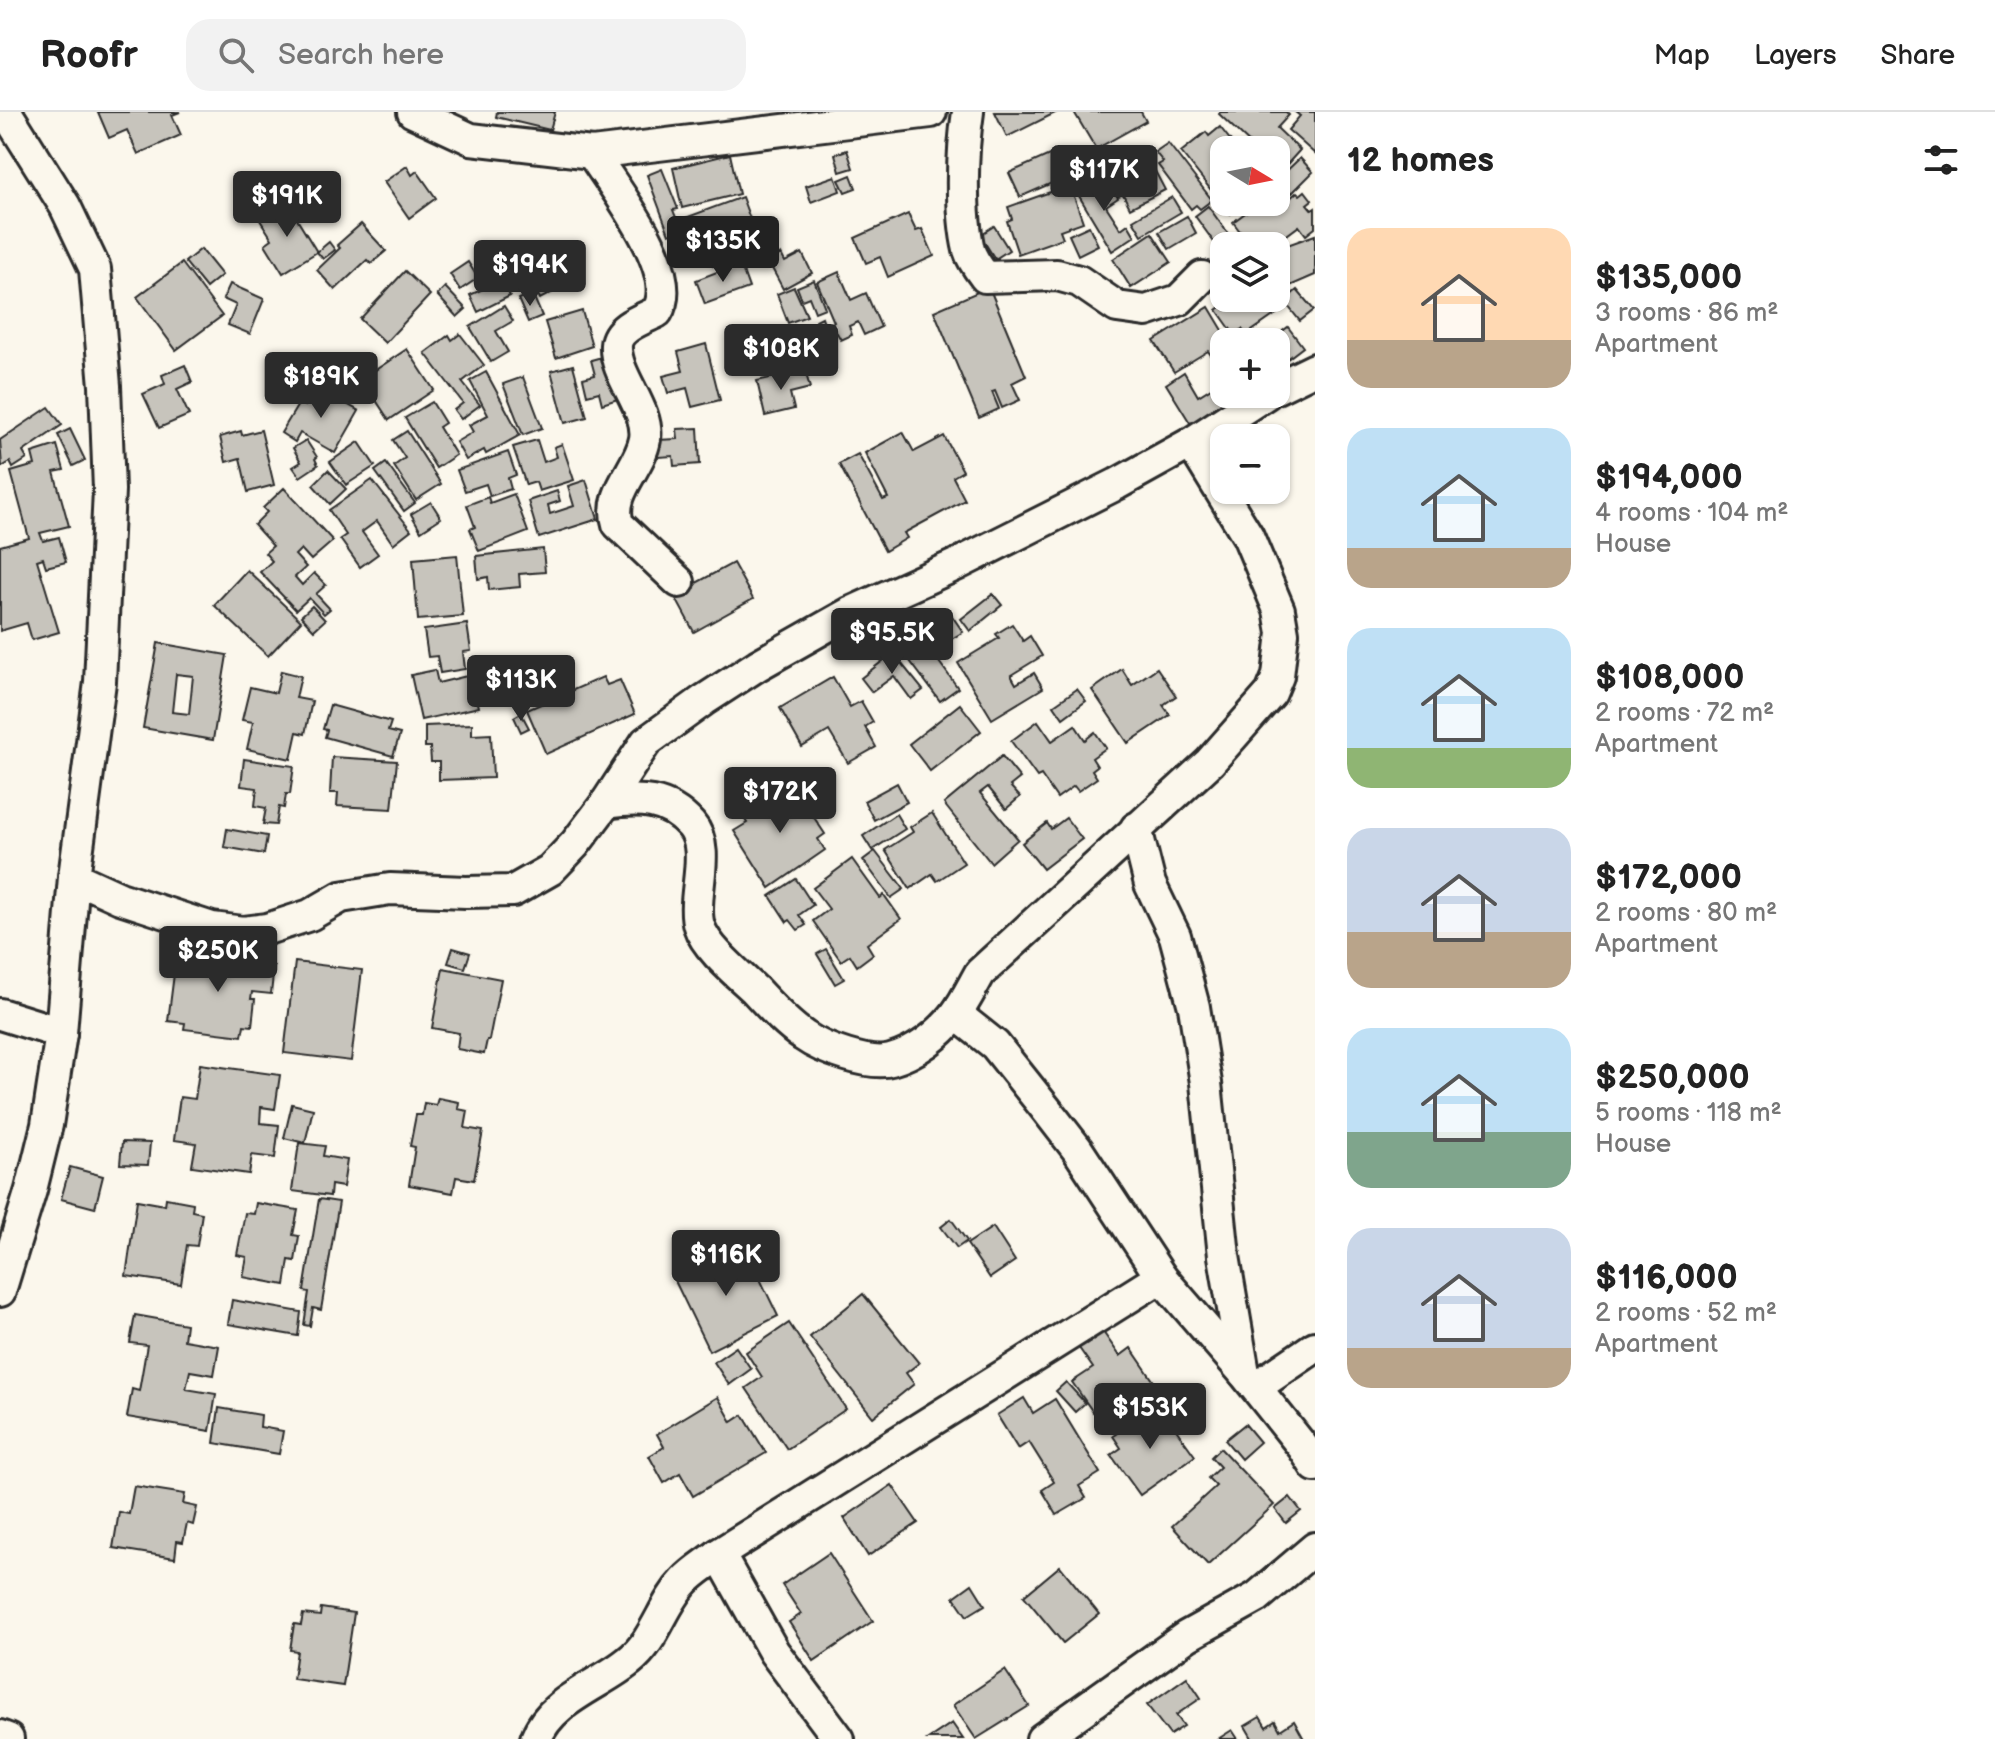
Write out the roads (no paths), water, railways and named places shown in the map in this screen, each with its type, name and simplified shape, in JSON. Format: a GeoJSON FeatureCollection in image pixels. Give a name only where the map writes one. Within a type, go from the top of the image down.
{"type":"FeatureCollection","features":[{"type":"Feature","properties":{"kind":"street"},"geometry":{"type":"LineString","coordinates":[[0,1291],[44,1138],[61,1033],[74,877],[100,682],[109,490],[105,386],[95,269],[65,206],[6,112]]}},
{"type":"Feature","properties":{"kind":"street"},"geometry":{"type":"LineString","coordinates":[[413,112],[471,139],[592,153],[931,112]]}},
{"type":"Feature","properties":{"kind":"street"},"geometry":{"type":"LineString","coordinates":[[968,112],[963,146],[969,251],[985,277],[1057,275],[1079,281],[1117,307],[1146,311],[1179,300],[1202,277]]}},
{"type":"Feature","properties":{"kind":"street"},"geometry":{"type":"LineString","coordinates":[[592,153],[651,246],[664,292],[657,312],[623,330],[616,344],[618,358],[646,436],[614,512],[618,524],[679,582]]}},
{"type":"Feature","properties":{"kind":"street"},"geometry":{"type":"LineString","coordinates":[[1290,381],[1315,369]]}},
{"type":"Feature","properties":{"kind":"street"},"geometry":{"type":"LineString","coordinates":[[74,877],[120,898],[212,928],[243,932],[267,929],[310,915],[341,897],[390,889],[513,891],[550,870],[575,844],[646,742],[758,665],[850,613],[958,564],[1117,484],[1191,443],[1245,408]]}},
{"type":"Feature","properties":{"kind":"street"},"geometry":{"type":"LineString","coordinates":[[606,803],[636,798],[660,804],[693,826],[698,839],[700,868],[699,929],[726,962],[803,1036],[824,1048],[888,1061],[931,1040],[956,1014],[980,973],[1210,762],[1271,693],[1282,656],[1283,633],[1279,610],[1248,536],[1191,443]]}},
{"type":"Feature","properties":{"kind":"street"},"geometry":{"type":"LineString","coordinates":[[1136,828],[1150,884],[1175,936],[1194,1007],[1206,1083],[1224,1256],[1250,1380]]}},
{"type":"Feature","properties":{"kind":"street"},"geometry":{"type":"LineString","coordinates":[[0,1014],[61,1033]]}},
{"type":"Feature","properties":{"kind":"street"},"geometry":{"type":"LineString","coordinates":[[956,1014],[995,1045],[1070,1139],[1161,1277],[1250,1380],[1315,1466]]}},
{"type":"Feature","properties":{"kind":"street"},"geometry":{"type":"LineString","coordinates":[[536,1739],[553,1714],[629,1661],[646,1644],[684,1581],[719,1554],[1161,1277]]}},
{"type":"Feature","properties":{"kind":"street"},"geometry":{"type":"LineString","coordinates":[[1250,1380],[1315,1347]]}},
{"type":"Feature","properties":{"kind":"street"},"geometry":{"type":"LineString","coordinates":[[1042,1739],[1187,1636],[1257,1597],[1315,1548]]}},
{"type":"Feature","properties":{"kind":"street"},"geometry":{"type":"LineString","coordinates":[[719,1554],[774,1652],[839,1739]]}},
{"type":"Feature","properties":{"kind":"street"},"geometry":{"type":"LineString","coordinates":[[0,1736],[8,1739]]}}]}
